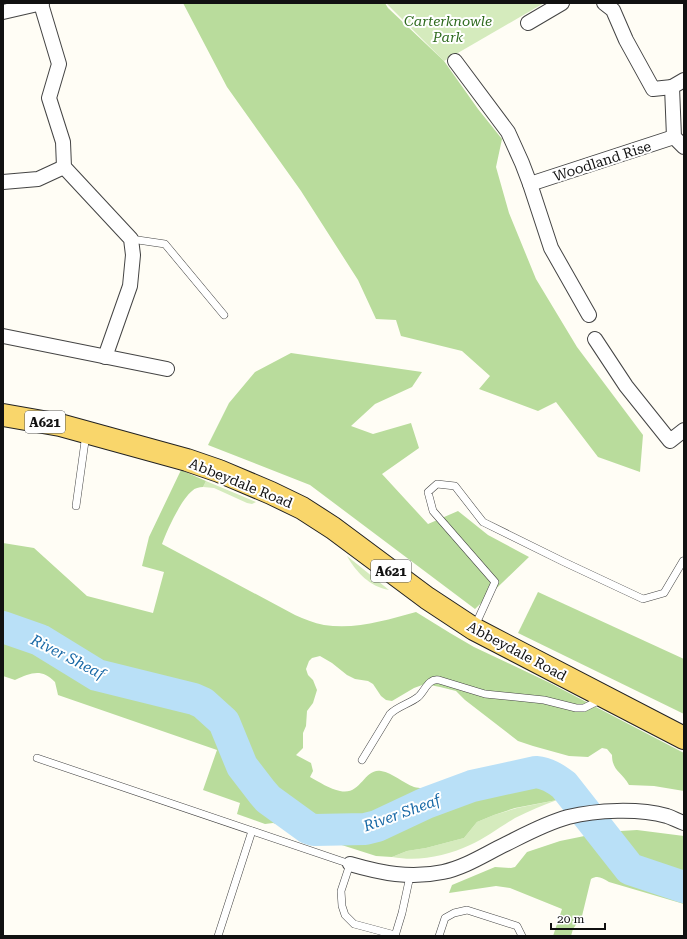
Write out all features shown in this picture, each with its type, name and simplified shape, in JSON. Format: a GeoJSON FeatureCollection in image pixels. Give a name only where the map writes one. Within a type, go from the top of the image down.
{"type":"FeatureCollection","features":[{"type":"Feature","properties":{"kind":"main road","name":"Abbeydale Road"},"geometry":{"type":"LineString","coordinates":[[3,415],[60,425],[187,460],[219,471],[271,493],[302,508],[333,528],[427,598],[474,629],[684,738]]}},
{"type":"Feature","properties":{"kind":"street"},"geometry":{"type":"LineString","coordinates":[[3,12],[42,3],[59,64],[49,98],[63,142],[64,167],[131,239],[133,255],[130,286],[105,357]]}},
{"type":"Feature","properties":{"kind":"street"},"geometry":{"type":"LineString","coordinates":[[528,24],[562,3]]}},
{"type":"Feature","properties":{"kind":"street"},"geometry":{"type":"LineString","coordinates":[[604,3],[613,10],[626,40],[653,89],[678,84],[674,138],[684,147]]}},
{"type":"Feature","properties":{"kind":"street"},"geometry":{"type":"LineString","coordinates":[[455,61],[508,132],[530,184],[551,248],[589,315]]}},
{"type":"Feature","properties":{"kind":"street","name":"Woodland Rise"},"geometry":{"type":"LineString","coordinates":[[530,184],[674,138]]}},
{"type":"Feature","properties":{"kind":"street"},"geometry":{"type":"LineString","coordinates":[[3,182],[38,179],[64,167]]}},
{"type":"Feature","properties":{"kind":"street"},"geometry":{"type":"LineString","coordinates":[[3,336],[167,369]]}},
{"type":"Feature","properties":{"kind":"street"},"geometry":{"type":"LineString","coordinates":[[595,339],[626,386],[670,441],[684,430]]}},
{"type":"Feature","properties":{"kind":"street"},"geometry":{"type":"LineString","coordinates":[[350,864],[388,873],[410,876],[438,873],[464,866],[520,836],[555,821],[587,814],[622,811],[650,813],[667,816],[684,823]]}},
{"type":"Feature","properties":{"kind":"lane"},"geometry":{"type":"LineString","coordinates":[[131,239],[165,244],[224,315]]}},
{"type":"Feature","properties":{"kind":"lane"},"geometry":{"type":"LineString","coordinates":[[76,506],[86,432]]}},
{"type":"Feature","properties":{"kind":"lane"},"geometry":{"type":"LineString","coordinates":[[474,629],[495,582],[433,511],[428,492],[437,484],[455,486],[483,522],[643,599],[664,593],[683,560]]}},
{"type":"Feature","properties":{"kind":"lane"},"geometry":{"type":"LineString","coordinates":[[362,760],[390,714],[395,709],[414,700],[428,684],[435,680],[485,694],[544,700],[576,708],[584,708],[606,697]]}},
{"type":"Feature","properties":{"kind":"lane"},"geometry":{"type":"LineString","coordinates":[[37,758],[350,864],[341,891],[342,906],[345,915],[354,924],[395,935],[402,913],[410,876]]}},
{"type":"Feature","properties":{"kind":"lane"},"geometry":{"type":"LineString","coordinates":[[218,936],[252,831]]}},
{"type":"Feature","properties":{"kind":"lane"},"geometry":{"type":"LineString","coordinates":[[439,936],[445,918],[454,913],[466,910],[517,926],[522,936]]}},
{"type":"Feature","properties":{"kind":"green space"},"geometry":{"type":"Polygon","coordinates":[[[183,3],[385,3],[388,8],[444,61],[478,109],[502,139],[496,167],[509,213],[536,279],[577,347],[643,435],[640,472],[598,457],[556,402],[538,411],[479,389],[490,376],[462,351],[401,336],[396,320],[376,319],[358,280],[301,191],[227,87],[183,3]]]}},
{"type":"Feature","properties":{"kind":"green space","name":"Carterknowle Park"},"geometry":{"type":"Polygon","coordinates":[[[386,3],[544,3],[444,61],[386,3]]]}},
{"type":"Feature","properties":{"kind":"green space"},"geometry":{"type":"Polygon","coordinates":[[[291,353],[422,372],[412,387],[375,404],[351,426],[373,434],[411,423],[419,448],[382,474],[428,524],[458,511],[488,535],[529,557],[475,609],[310,485],[208,445],[229,403],[255,372],[291,353]]]}},
{"type":"Feature","properties":{"kind":"green space"},"geometry":{"type":"Polygon","coordinates":[[[181,470],[206,481],[203,487],[193,490],[183,501],[162,544],[295,615],[320,624],[336,626],[359,625],[382,621],[416,612],[474,647],[550,683],[684,753],[684,791],[654,786],[629,785],[614,765],[612,755],[607,749],[602,748],[588,757],[569,756],[518,741],[465,700],[456,691],[425,684],[414,688],[392,701],[386,700],[381,696],[373,684],[368,681],[355,679],[347,675],[320,656],[312,658],[306,669],[317,690],[313,703],[307,711],[306,726],[303,733],[303,748],[296,755],[311,763],[313,771],[310,777],[332,789],[347,791],[353,790],[366,777],[375,771],[381,771],[390,774],[414,787],[469,792],[532,778],[543,783],[557,800],[515,808],[494,815],[477,822],[464,838],[426,848],[407,851],[392,857],[376,856],[273,823],[265,824],[237,814],[240,803],[203,790],[217,750],[58,695],[55,682],[40,673],[26,675],[15,680],[3,676],[3,543],[34,548],[87,596],[153,613],[164,572],[142,566],[149,537],[181,470]]]}},
{"type":"Feature","properties":{"kind":"green space"},"geometry":{"type":"Polygon","coordinates":[[[206,481],[256,502],[252,504],[247,503],[214,488],[203,487],[206,481]]]}},
{"type":"Feature","properties":{"kind":"green space"},"geometry":{"type":"Polygon","coordinates":[[[347,556],[389,590],[376,586],[364,578],[347,556]]]}},
{"type":"Feature","properties":{"kind":"green space"},"geometry":{"type":"Polygon","coordinates":[[[538,592],[684,659],[684,714],[518,633],[538,592]]]}},
{"type":"Feature","properties":{"kind":"green space"},"geometry":{"type":"Polygon","coordinates":[[[557,800],[515,818],[487,836],[461,849],[432,857],[412,859],[392,857],[407,851],[426,848],[464,838],[477,822],[494,815],[517,808],[557,800]]]}},
{"type":"Feature","properties":{"kind":"green space"},"geometry":{"type":"Polygon","coordinates":[[[637,830],[684,836],[684,904],[596,877],[591,879],[582,916],[573,929],[571,936],[553,936],[562,909],[510,888],[496,886],[449,893],[452,885],[495,867],[515,867],[527,852],[560,841],[604,832],[637,830]]]}},
{"type":"Feature","properties":{"kind":"waterway","name":"River Sheaf"},"geometry":{"type":"LineString","coordinates":[[3,627],[40,640],[97,675],[194,699],[203,703],[224,722],[242,766],[262,792],[268,799],[308,828],[314,830],[365,829],[377,826],[426,803],[472,786],[536,772],[544,773],[564,785],[630,869],[684,887]]}}]}
